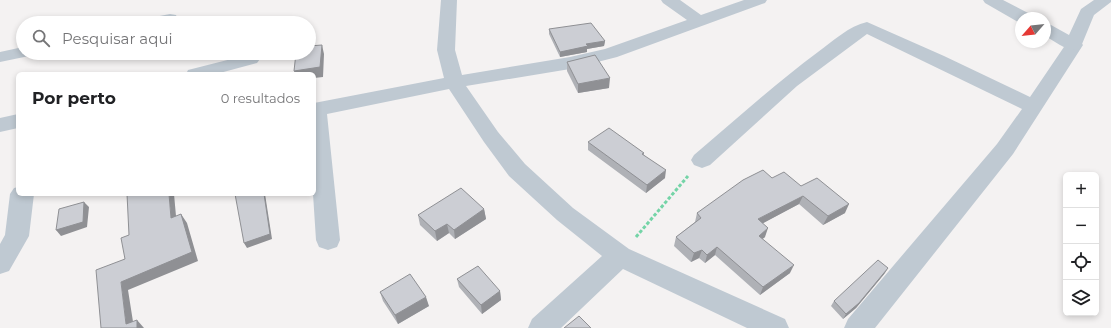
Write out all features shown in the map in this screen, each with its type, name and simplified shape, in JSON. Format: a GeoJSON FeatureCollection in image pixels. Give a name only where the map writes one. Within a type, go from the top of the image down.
{"type":"FeatureCollection","features":[{"type":"Feature","properties":{"kind":"street"},"geometry":{"type":"LineString","coordinates":[[449,0],[450,14],[446,34],[446,50],[454,82],[491,137],[518,170],[565,214],[620,256],[775,328]]}},
{"type":"Feature","properties":{"kind":"street"},"geometry":{"type":"LineString","coordinates":[[669,0],[699,21]]}},
{"type":"Feature","properties":{"kind":"street"},"geometry":{"type":"LineString","coordinates":[[328,240],[316,109],[454,82],[570,63],[611,53],[699,21],[759,2],[759,0]]}},
{"type":"Feature","properties":{"kind":"street"},"geometry":{"type":"LineString","coordinates":[[991,0],[1015,13]]}},
{"type":"Feature","properties":{"kind":"street"},"geometry":{"type":"LineString","coordinates":[[858,328],[1005,149],[1074,44],[1087,13],[1104,0]]}},
{"type":"Feature","properties":{"kind":"street"},"geometry":{"type":"LineString","coordinates":[[702,160],[790,82],[844,41],[867,27],[1034,107]]}},
{"type":"Feature","properties":{"kind":"street"},"geometry":{"type":"LineString","coordinates":[[1051,32],[1074,44]]}},
{"type":"Feature","properties":{"kind":"street"},"geometry":{"type":"LineString","coordinates":[[0,57],[16,54]]}},
{"type":"Feature","properties":{"kind":"street"},"geometry":{"type":"LineString","coordinates":[[202,72],[247,60]]}},
{"type":"Feature","properties":{"kind":"street"},"geometry":{"type":"LineString","coordinates":[[0,125],[16,121]]}},
{"type":"Feature","properties":{"kind":"street"},"geometry":{"type":"LineString","coordinates":[[3,257],[17,236],[22,196]]}},
{"type":"Feature","properties":{"kind":"street"},"geometry":{"type":"LineString","coordinates":[[542,328],[620,256]]}},
{"type":"Feature","properties":{"kind":"path"},"geometry":{"type":"LineString","coordinates":[[620,256],[702,160]]}},
{"type":"Feature","properties":{"kind":"building"},"geometry":{"type":"Polygon","coordinates":[[[591,23],[605,41],[586,44],[588,46],[560,52],[549,29],[591,23]]]}},
{"type":"Feature","properties":{"kind":"building"},"geometry":{"type":"Polygon","coordinates":[[[316,45],[322,45],[320,67],[294,71],[295,60],[316,60],[316,45]]]}},
{"type":"Feature","properties":{"kind":"building"},"geometry":{"type":"Polygon","coordinates":[[[595,55],[610,78],[578,84],[567,62],[595,55]]]}},
{"type":"Feature","properties":{"kind":"building"},"geometry":{"type":"Polygon","coordinates":[[[609,128],[644,153],[642,154],[666,170],[647,185],[588,142],[609,128]]]}},
{"type":"Feature","properties":{"kind":"building"},"geometry":{"type":"Polygon","coordinates":[[[763,170],[772,178],[784,172],[801,186],[817,178],[849,204],[828,216],[803,196],[758,219],[768,228],[759,236],[794,265],[763,287],[717,247],[707,255],[702,250],[694,253],[676,237],[701,218],[697,213],[743,180],[763,170]]]}},
{"type":"Feature","properties":{"kind":"building"},"geometry":{"type":"Polygon","coordinates":[[[461,188],[484,209],[454,230],[447,224],[435,231],[418,215],[461,188]]]}},
{"type":"Feature","properties":{"kind":"building"},"geometry":{"type":"Polygon","coordinates":[[[127,196],[169,196],[171,218],[181,214],[192,252],[121,282],[126,324],[137,320],[137,328],[101,328],[96,270],[125,259],[121,238],[129,235],[127,196]]]}},
{"type":"Feature","properties":{"kind":"building"},"geometry":{"type":"Polygon","coordinates":[[[235,196],[264,196],[270,234],[244,243],[235,196]]]}},
{"type":"Feature","properties":{"kind":"building"},"geometry":{"type":"Polygon","coordinates":[[[84,202],[83,222],[56,230],[59,209],[84,202]]]}},
{"type":"Feature","properties":{"kind":"building"},"geometry":{"type":"Polygon","coordinates":[[[878,260],[888,268],[859,303],[846,314],[834,301],[878,260]]]}},
{"type":"Feature","properties":{"kind":"building"},"geometry":{"type":"Polygon","coordinates":[[[478,266],[500,291],[481,305],[457,279],[478,266]]]}},
{"type":"Feature","properties":{"kind":"building"},"geometry":{"type":"Polygon","coordinates":[[[410,274],[426,297],[395,315],[380,292],[410,274]]]}},
{"type":"Feature","properties":{"kind":"building"},"geometry":{"type":"Polygon","coordinates":[[[579,316],[591,328],[564,328],[579,316]]]}}]}
